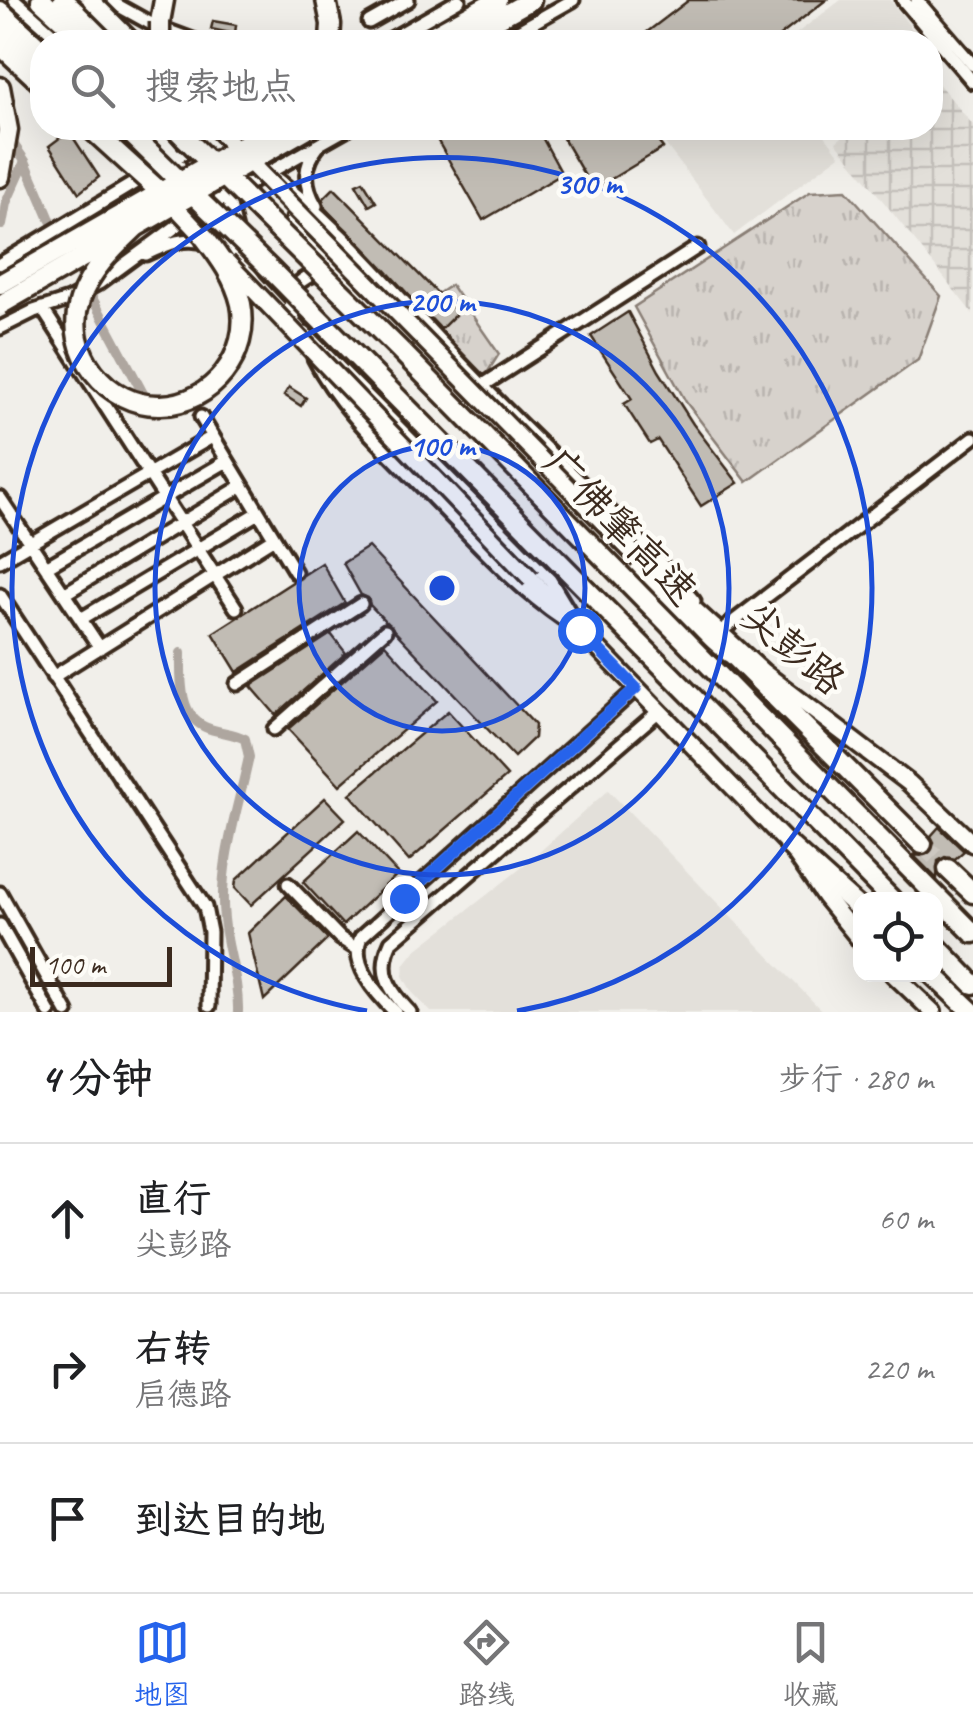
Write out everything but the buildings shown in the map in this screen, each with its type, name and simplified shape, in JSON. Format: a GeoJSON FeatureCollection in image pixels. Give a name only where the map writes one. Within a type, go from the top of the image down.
{"type":"FeatureCollection","features":[{"type":"Feature","properties":{"kind":"highway"},"geometry":{"type":"LineString","coordinates":[[41,0],[73,30]]}},
{"type":"Feature","properties":{"kind":"highway"},"geometry":{"type":"LineString","coordinates":[[63,0],[95,30]]}},
{"type":"Feature","properties":{"kind":"highway"},"geometry":{"type":"LineString","coordinates":[[161,30],[164,0]]}},
{"type":"Feature","properties":{"kind":"highway"},"geometry":{"type":"LineString","coordinates":[[326,0],[331,30]]}},
{"type":"Feature","properties":{"kind":"highway"},"geometry":{"type":"LineString","coordinates":[[448,30],[495,8],[531,0]]}},
{"type":"Feature","properties":{"kind":"highway"},"geometry":{"type":"LineString","coordinates":[[470,30],[495,8]]}},
{"type":"Feature","properties":{"kind":"highway"},"geometry":{"type":"LineString","coordinates":[[0,11],[30,39]]}},
{"type":"Feature","properties":{"kind":"highway"},"geometry":{"type":"LineString","coordinates":[[0,44],[30,73]]}},
{"type":"Feature","properties":{"kind":"highway"},"geometry":{"type":"LineString","coordinates":[[0,87],[8,121],[7,150],[0,177]]}},
{"type":"Feature","properties":{"kind":"highway"},"geometry":{"type":"LineString","coordinates":[[103,140],[167,198]]}},
{"type":"Feature","properties":{"kind":"highway","name":"广佛肇高速"},"geometry":{"type":"LineString","coordinates":[[141,140],[882,892]]}},
{"type":"Feature","properties":{"kind":"highway","name":"广佛肇高速"},"geometry":{"type":"LineString","coordinates":[[186,140],[399,348],[973,932]]}},
{"type":"Feature","properties":{"kind":"highway"},"geometry":{"type":"LineString","coordinates":[[226,140],[362,290],[661,594],[730,653]]}},
{"type":"Feature","properties":{"kind":"highway"},"geometry":{"type":"LineString","coordinates":[[0,284],[248,140]]}},
{"type":"Feature","properties":{"kind":"highway"},"geometry":{"type":"LineString","coordinates":[[0,305],[287,140]]}},
{"type":"Feature","properties":{"kind":"highway"},"geometry":{"type":"LineString","coordinates":[[136,227],[103,260],[89,281],[80,300],[77,333],[84,359],[102,381],[129,399],[155,405],[186,401],[206,391],[224,374],[239,346],[242,324],[238,294],[227,269],[204,237]]}},
{"type":"Feature","properties":{"kind":"highway"},"geometry":{"type":"LineString","coordinates":[[640,559],[922,844]]}},
{"type":"Feature","properties":{"kind":"highway"},"geometry":{"type":"LineString","coordinates":[[789,845],[853,902]]}},
{"type":"Feature","properties":{"kind":"highway"},"geometry":{"type":"LineString","coordinates":[[948,869],[973,894]]}},
{"type":"Feature","properties":{"kind":"highway"},"geometry":{"type":"LineString","coordinates":[[943,953],[973,984]]}},
{"type":"Feature","properties":{"kind":"highway"},"geometry":{"type":"LineString","coordinates":[[940,982],[972,1012]]}},
{"type":"Feature","properties":{"kind":"main road"},"geometry":{"type":"LineString","coordinates":[[91,0],[120,30]]}},
{"type":"Feature","properties":{"kind":"main road"},"geometry":{"type":"LineString","coordinates":[[0,31],[30,59]]}},
{"type":"Feature","properties":{"kind":"main road"},"geometry":{"type":"LineString","coordinates":[[112,140],[789,845],[853,932]]}},
{"type":"Feature","properties":{"kind":"main road"},"geometry":{"type":"LineString","coordinates":[[227,140],[640,559],[720,632]]}},
{"type":"Feature","properties":{"kind":"main road","name":"尖彭路"},"geometry":{"type":"LineString","coordinates":[[720,632],[776,682],[909,783],[973,844]]}},
{"type":"Feature","properties":{"kind":"main road"},"geometry":{"type":"LineString","coordinates":[[900,982],[922,1009]]}},
{"type":"Feature","properties":{"kind":"street"},"geometry":{"type":"LineString","coordinates":[[15,0],[49,30]]}},
{"type":"Feature","properties":{"kind":"street"},"geometry":{"type":"LineString","coordinates":[[106,0],[124,30]]}},
{"type":"Feature","properties":{"kind":"street"},"geometry":{"type":"LineString","coordinates":[[106,0],[166,30]]}},
{"type":"Feature","properties":{"kind":"street"},"geometry":{"type":"LineString","coordinates":[[368,22],[408,0]]}},
{"type":"Feature","properties":{"kind":"street"},"geometry":{"type":"LineString","coordinates":[[408,30],[459,0]]}},
{"type":"Feature","properties":{"kind":"street"},"geometry":{"type":"LineString","coordinates":[[520,30],[572,0]]}},
{"type":"Feature","properties":{"kind":"street"},"geometry":{"type":"LineString","coordinates":[[903,0],[929,30]]}},
{"type":"Feature","properties":{"kind":"street"},"geometry":{"type":"LineString","coordinates":[[917,0],[943,30]]}},
{"type":"Feature","properties":{"kind":"street"},"geometry":{"type":"LineString","coordinates":[[943,30],[973,65]]}},
{"type":"Feature","properties":{"kind":"street"},"geometry":{"type":"LineString","coordinates":[[943,47],[973,82]]}},
{"type":"Feature","properties":{"kind":"street"},"geometry":{"type":"LineString","coordinates":[[130,140],[132,184]]}},
{"type":"Feature","properties":{"kind":"street"},"geometry":{"type":"LineString","coordinates":[[164,140],[181,155]]}},
{"type":"Feature","properties":{"kind":"street"},"geometry":{"type":"LineString","coordinates":[[177,140],[197,182],[200,204],[255,281]]}},
{"type":"Feature","properties":{"kind":"street"},"geometry":{"type":"LineString","coordinates":[[0,264],[204,140]]}},
{"type":"Feature","properties":{"kind":"street","name":"尖彭路"},"geometry":{"type":"LineString","coordinates":[[229,140],[324,218],[482,386],[663,565],[720,632]]}},
{"type":"Feature","properties":{"kind":"street"},"geometry":{"type":"LineString","coordinates":[[255,281],[232,221],[226,193],[232,164],[256,140]]}},
{"type":"Feature","properties":{"kind":"street"},"geometry":{"type":"LineString","coordinates":[[284,140],[296,146],[322,142]]}},
{"type":"Feature","properties":{"kind":"street"},"geometry":{"type":"LineString","coordinates":[[0,328],[68,300],[124,264],[200,204],[326,140]]}},
{"type":"Feature","properties":{"kind":"street"},"geometry":{"type":"LineString","coordinates":[[322,142],[309,161],[306,180],[313,202],[324,218]]}},
{"type":"Feature","properties":{"kind":"street"},"geometry":{"type":"LineString","coordinates":[[76,219],[100,216],[118,227],[127,239],[124,264]]}},
{"type":"Feature","properties":{"kind":"street"},"geometry":{"type":"LineString","coordinates":[[124,264],[170,244],[198,240],[221,252],[255,281],[550,580],[580,630]]}},
{"type":"Feature","properties":{"kind":"street"},"geometry":{"type":"LineString","coordinates":[[482,386],[698,247]]}},
{"type":"Feature","properties":{"kind":"street"},"geometry":{"type":"LineString","coordinates":[[362,290],[328,272],[311,274],[299,282],[291,297],[290,311],[324,377],[376,439],[529,595],[580,630]]}},
{"type":"Feature","properties":{"kind":"street"},"geometry":{"type":"LineString","coordinates":[[42,308],[236,608]]}},
{"type":"Feature","properties":{"kind":"street"},"geometry":{"type":"LineString","coordinates":[[200,417],[294,572]]}},
{"type":"Feature","properties":{"kind":"street"},"geometry":{"type":"LineString","coordinates":[[0,561],[212,437]]}},
{"type":"Feature","properties":{"kind":"street"},"geometry":{"type":"LineString","coordinates":[[720,632],[973,438]]}},
{"type":"Feature","properties":{"kind":"street"},"geometry":{"type":"LineString","coordinates":[[46,568],[227,460]]}},
{"type":"Feature","properties":{"kind":"street"},"geometry":{"type":"LineString","coordinates":[[64,594],[242,486]]}},
{"type":"Feature","properties":{"kind":"street"},"geometry":{"type":"LineString","coordinates":[[0,498],[100,648]]}},
{"type":"Feature","properties":{"kind":"street"},"geometry":{"type":"LineString","coordinates":[[81,619],[258,512]]}},
{"type":"Feature","properties":{"kind":"street"},"geometry":{"type":"LineString","coordinates":[[54,677],[274,538]]}},
{"type":"Feature","properties":{"kind":"street"},"geometry":{"type":"LineString","coordinates":[[0,595],[205,908],[210,932],[209,1006]]}},
{"type":"Feature","properties":{"kind":"street"},"geometry":{"type":"LineString","coordinates":[[236,684],[361,604]]}},
{"type":"Feature","properties":{"kind":"street"},"geometry":{"type":"LineString","coordinates":[[274,729],[384,631]]}},
{"type":"Feature","properties":{"kind":"street"},"geometry":{"type":"LineString","coordinates":[[357,949],[367,929],[452,858],[636,688]]}},
{"type":"Feature","properties":{"kind":"street"},"geometry":{"type":"LineString","coordinates":[[410,1012],[385,976],[384,961],[391,942],[659,711]]}},
{"type":"Feature","properties":{"kind":"street"},"geometry":{"type":"LineString","coordinates":[[288,884],[340,938],[357,949],[365,975],[395,1012]]}},
{"type":"Feature","properties":{"kind":"street"},"geometry":{"type":"LineString","coordinates":[[0,893],[67,1012]]}},
{"type":"Feature","properties":{"kind":"street"},"geometry":{"type":"LineString","coordinates":[[0,925],[49,1012]]}},
{"type":"Feature","properties":{"kind":"shaded area"},"geometry":{"type":"Polygon","coordinates":[[[841,0],[890,0],[913,30],[801,30],[841,0]]]}},
{"type":"Feature","properties":{"kind":"shaded area"},"geometry":{"type":"Polygon","coordinates":[[[943,89],[973,125],[973,314],[836,142],[943,140],[943,89]]]}},
{"type":"Feature","properties":{"kind":"shaded area"},"geometry":{"type":"Polygon","coordinates":[[[662,140],[828,140],[840,155],[734,235],[662,140]]]}},
{"type":"Feature","properties":{"kind":"shaded area"},"geometry":{"type":"Polygon","coordinates":[[[608,790],[823,1012],[431,1012],[403,976],[404,965],[415,951],[525,865],[608,790]]]}},
{"type":"Feature","properties":{"kind":"green space"},"geometry":{"type":"Polygon","coordinates":[[[846,190],[941,296],[918,360],[747,482],[686,402],[634,307],[810,192],[846,190]]]}},
{"type":"Feature","properties":{"kind":"green space"},"geometry":{"type":"Polygon","coordinates":[[[451,285],[499,354],[484,378],[418,307],[451,285]]]}},
{"type":"Feature","properties":{"kind":"waterway"},"geometry":{"type":"LineString","coordinates":[[7,135],[25,161],[49,217],[154,414]]}},
{"type":"Feature","properties":{"kind":"waterway"},"geometry":{"type":"LineString","coordinates":[[2,225],[6,203],[25,161]]}},
{"type":"Feature","properties":{"kind":"waterway"},"geometry":{"type":"LineString","coordinates":[[181,653],[183,694],[190,714],[205,727],[245,739],[249,757],[230,837],[223,899],[238,1012]]}},
{"type":"Feature","properties":{"kind":"tunnel"},"geometry":{"type":"LineString","coordinates":[[922,844],[948,869]]}},
{"type":"Feature","properties":{"kind":"route"},"geometry":{"type":"LineString","coordinates":[[404,898],[636,688],[580,630]]}}]}
